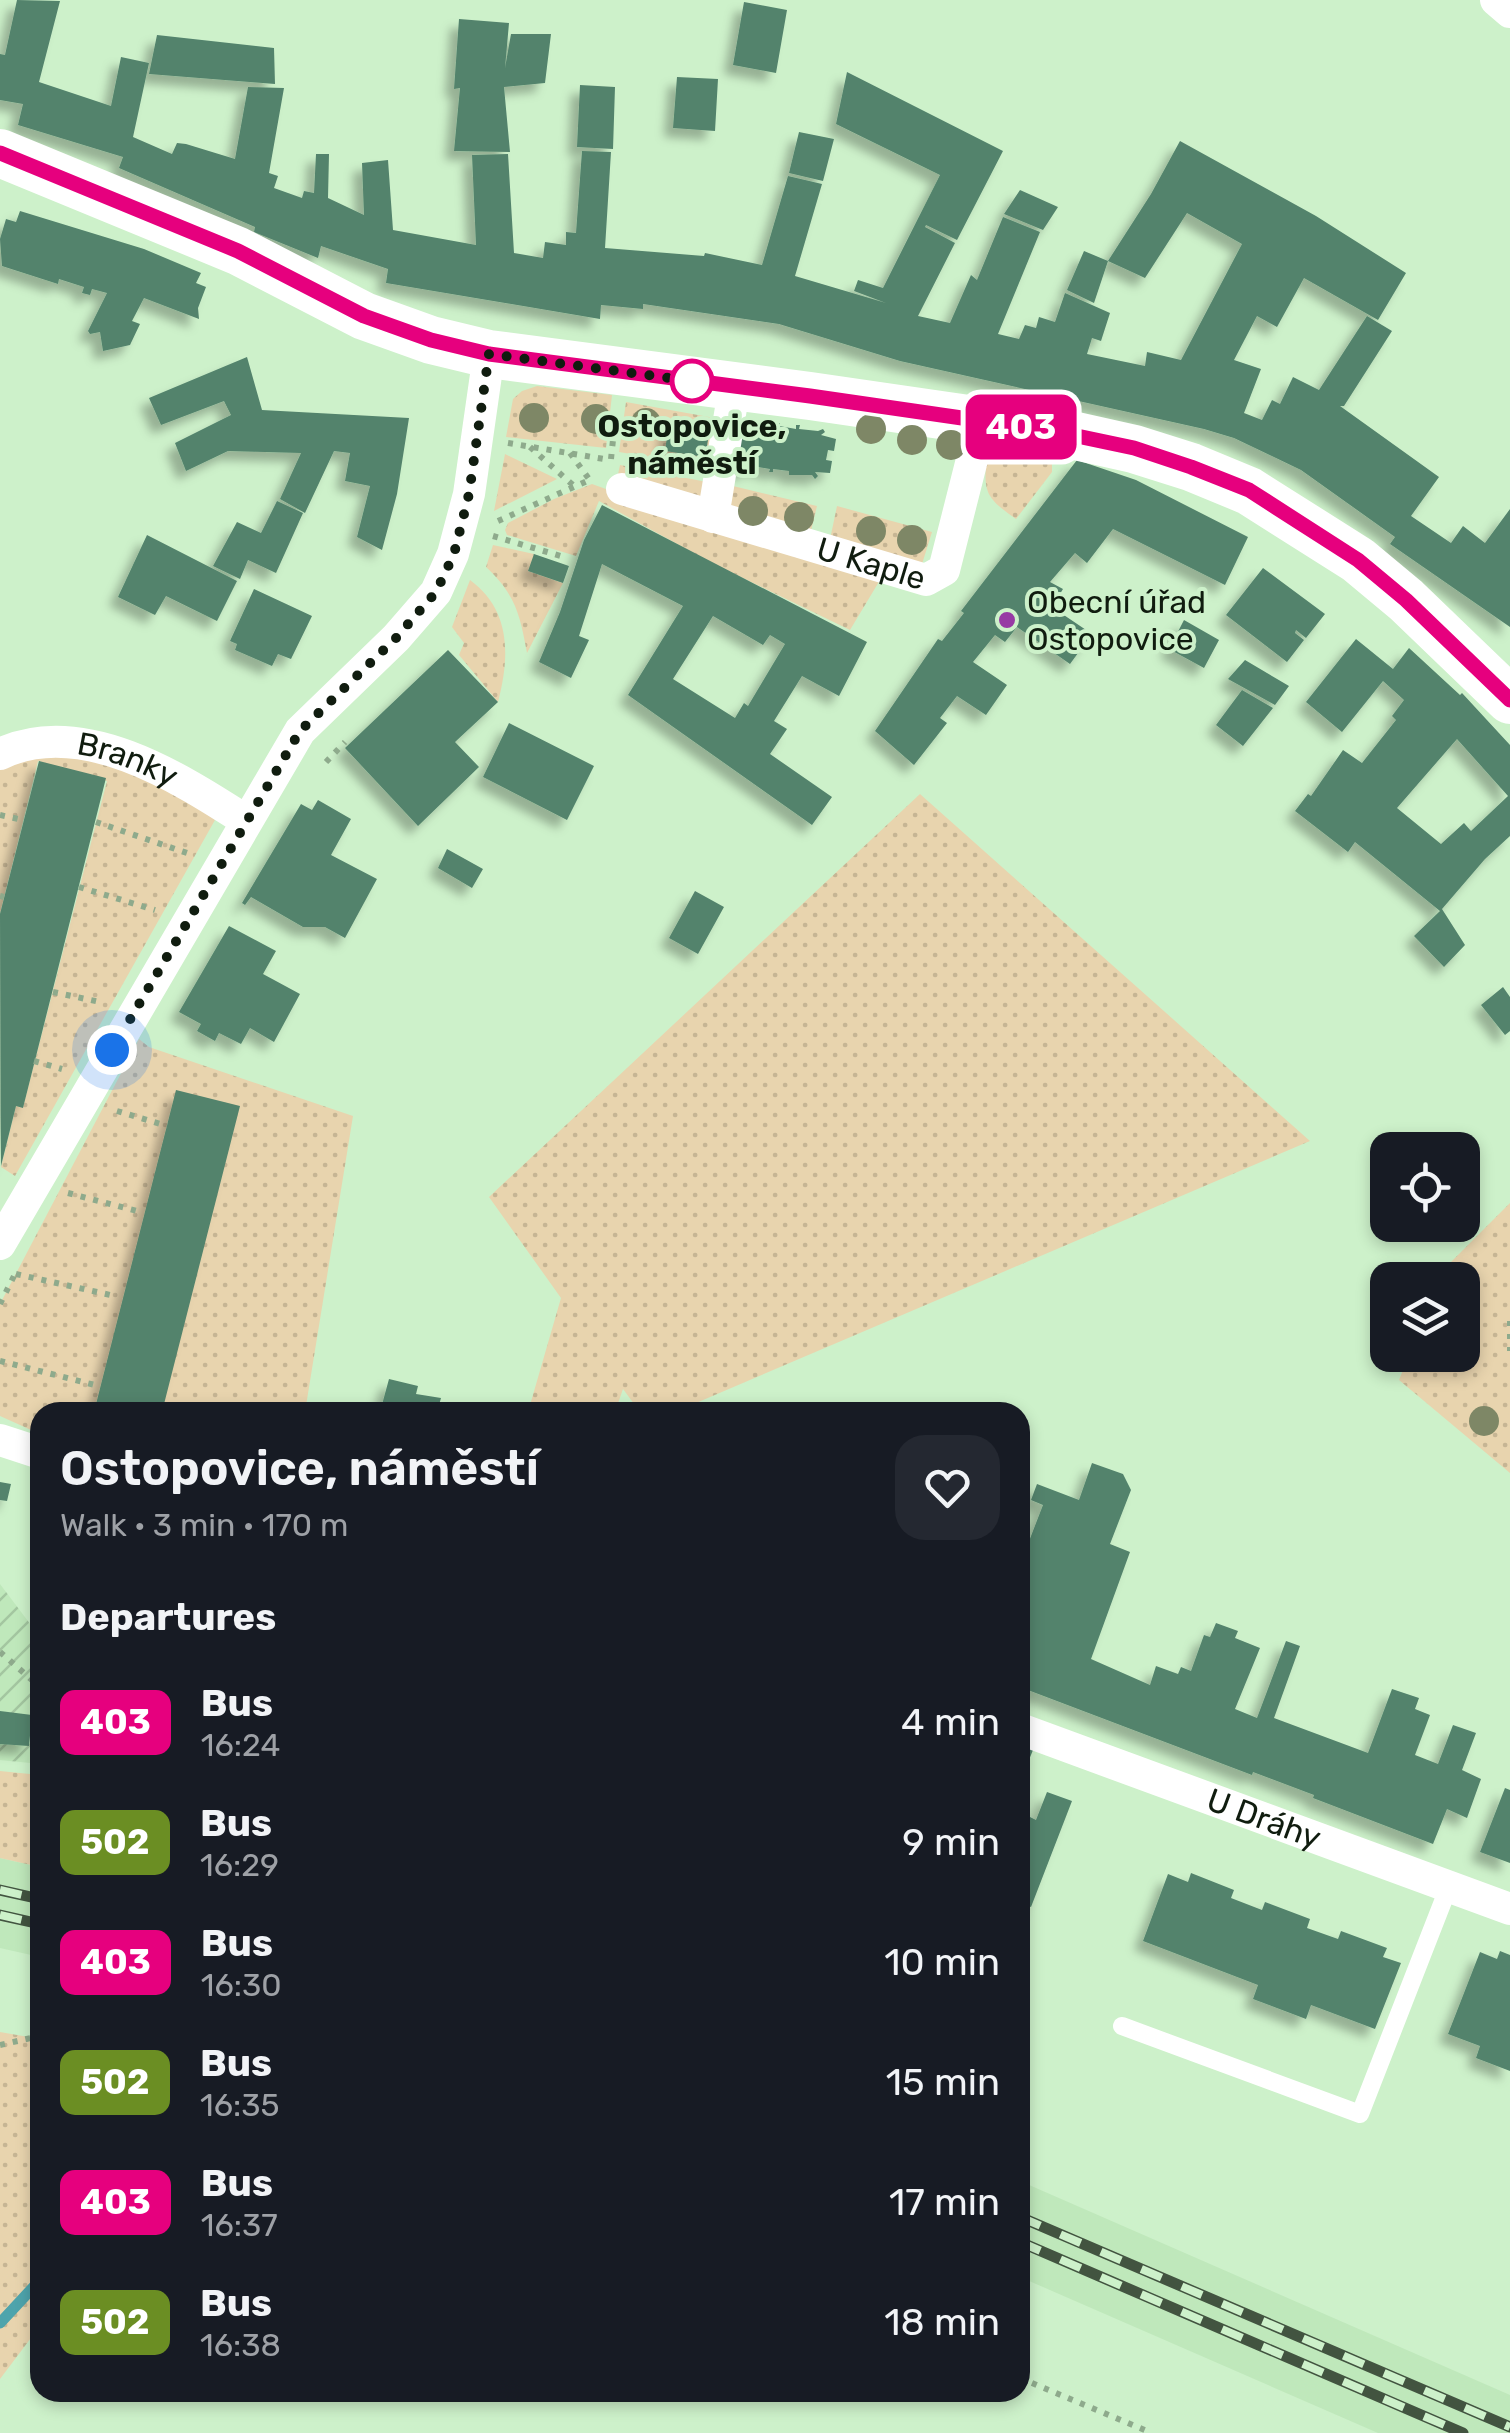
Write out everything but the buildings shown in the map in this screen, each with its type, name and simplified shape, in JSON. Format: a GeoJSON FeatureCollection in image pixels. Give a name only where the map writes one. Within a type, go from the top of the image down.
{"type":"FeatureCollection","features":[{"type":"Feature","properties":{"kind":"street"},"geometry":{"type":"LineString","coordinates":[[1496,0],[1510,12]]}},
{"type":"Feature","properties":{"kind":"street"},"geometry":{"type":"LineString","coordinates":[[0,153],[238,251],[364,316],[431,340],[489,354],[982,420],[1134,448],[1249,490],[1370,570],[1510,700]]}},
{"type":"Feature","properties":{"kind":"street"},"geometry":{"type":"LineString","coordinates":[[0,1244],[300,731],[396,638],[436,592],[454,554],[469,494],[489,354]]}},
{"type":"Feature","properties":{"kind":"street"},"geometry":{"type":"LineString","coordinates":[[713,517],[731,408]]}},
{"type":"Feature","properties":{"kind":"street","name":"U Kaple"},"geometry":{"type":"LineString","coordinates":[[622,489],[916,578],[938,576],[949,555],[982,420]]}},
{"type":"Feature","properties":{"kind":"street","name":"Branky"},"geometry":{"type":"LineString","coordinates":[[0,754],[41,741],[90,746],[144,764],[246,820]]}},
{"type":"Feature","properties":{"kind":"street"},"geometry":{"type":"LineString","coordinates":[[0,1440],[30,1450]]}},
{"type":"Feature","properties":{"kind":"street","name":"U Dráhy"},"geometry":{"type":"LineString","coordinates":[[1030,1733],[1510,1908]]}},
{"type":"Feature","properties":{"kind":"lane"},"geometry":{"type":"LineString","coordinates":[[1122,2026],[1360,2114],[1449,1886]]}},
{"type":"Feature","properties":{"kind":"path"},"geometry":{"type":"LineString","coordinates":[[618,394],[609,485],[622,489]]}},
{"type":"Feature","properties":{"kind":"path"},"geometry":{"type":"LineString","coordinates":[[530,447],[574,486]]}},
{"type":"Feature","properties":{"kind":"path"},"geometry":{"type":"LineString","coordinates":[[494,523],[590,480],[570,453]]}},
{"type":"Feature","properties":{"kind":"path"},"geometry":{"type":"LineString","coordinates":[[482,533],[564,557]]}},
{"type":"Feature","properties":{"kind":"path"},"geometry":{"type":"LineString","coordinates":[[0,815],[24,820]]}},
{"type":"Feature","properties":{"kind":"path"},"geometry":{"type":"LineString","coordinates":[[96,822],[185,852]]}},
{"type":"Feature","properties":{"kind":"path"},"geometry":{"type":"LineString","coordinates":[[79,887],[152,908]]}},
{"type":"Feature","properties":{"kind":"path"},"geometry":{"type":"LineString","coordinates":[[53,992],[99,1002]]}},
{"type":"Feature","properties":{"kind":"path"},"geometry":{"type":"LineString","coordinates":[[34,1061],[62,1069]]}},
{"type":"Feature","properties":{"kind":"path"},"geometry":{"type":"LineString","coordinates":[[101,1107],[166,1126]]}},
{"type":"Feature","properties":{"kind":"path"},"geometry":{"type":"LineString","coordinates":[[57,1190],[138,1211]]}},
{"type":"Feature","properties":{"kind":"path"},"geometry":{"type":"LineString","coordinates":[[15,1274],[115,1296]]}},
{"type":"Feature","properties":{"kind":"path"},"geometry":{"type":"LineString","coordinates":[[1510,1321],[1510,1351]]}},
{"type":"Feature","properties":{"kind":"path"},"geometry":{"type":"LineString","coordinates":[[0,1362],[95,1385]]}},
{"type":"Feature","properties":{"kind":"path"},"geometry":{"type":"LineString","coordinates":[[0,1652],[30,1679]]}},
{"type":"Feature","properties":{"kind":"path"},"geometry":{"type":"LineString","coordinates":[[0,2045],[30,2038]]}},
{"type":"Feature","properties":{"kind":"path"},"geometry":{"type":"LineString","coordinates":[[1030,2382],[1152,2433]]}},
{"type":"Feature","properties":{"kind":"shaded area"},"geometry":{"type":"Polygon","coordinates":[[[537,386],[612,395],[606,448],[506,437],[513,399],[537,386]]]}},
{"type":"Feature","properties":{"kind":"shaded area"},"geometry":{"type":"Polygon","coordinates":[[[626,402],[720,419],[713,468],[619,452],[626,402]]]}},
{"type":"Feature","properties":{"kind":"shaded area"},"geometry":{"type":"Polygon","coordinates":[[[505,454],[557,479],[494,511],[505,454]]]}},
{"type":"Feature","properties":{"kind":"shaded area"},"geometry":{"type":"Polygon","coordinates":[[[987,454],[1052,462],[1052,472],[1016,519],[988,492],[987,454]]]}},
{"type":"Feature","properties":{"kind":"shaded area"},"geometry":{"type":"Polygon","coordinates":[[[620,465],[712,483],[706,509],[617,479],[620,465]]]}},
{"type":"Feature","properties":{"kind":"shaded area"},"geometry":{"type":"Polygon","coordinates":[[[592,484],[726,532],[880,580],[850,630],[708,561],[599,501],[576,556],[507,535],[508,523],[592,484]]]}},
{"type":"Feature","properties":{"kind":"shaded area"},"geometry":{"type":"Polygon","coordinates":[[[733,486],[817,506],[808,543],[727,516],[733,486]]]}},
{"type":"Feature","properties":{"kind":"shaded area"},"geometry":{"type":"Polygon","coordinates":[[[837,506],[932,532],[918,577],[828,549],[837,506]]]}},
{"type":"Feature","properties":{"kind":"shaded area"},"geometry":{"type":"Polygon","coordinates":[[[493,545],[534,554],[529,571],[563,583],[527,653],[515,606],[486,567],[493,545]]]}},
{"type":"Feature","properties":{"kind":"shaded area"},"geometry":{"type":"Polygon","coordinates":[[[470,580],[493,605],[504,635],[498,702],[459,655],[464,643],[452,627],[470,580]]]}},
{"type":"Feature","properties":{"kind":"shaded area"},"geometry":{"type":"Polygon","coordinates":[[[53,752],[159,784],[215,820],[15,1176],[1,1167],[16,1106],[23,1107],[107,781],[38,761],[0,914],[0,768],[53,752]]]}},
{"type":"Feature","properties":{"kind":"shaded area"},"geometry":{"type":"Polygon","coordinates":[[[920,794],[1310,1141],[698,1402],[633,1402],[623,1389],[618,1402],[531,1402],[561,1298],[489,1197],[920,794]]]}},
{"type":"Feature","properties":{"kind":"shaded area"},"geometry":{"type":"Polygon","coordinates":[[[139,1039],[149,1047],[353,1116],[307,1402],[30,1402],[30,1430],[0,1416],[0,1304],[139,1039]]]}},
{"type":"Feature","properties":{"kind":"shaded area"},"geometry":{"type":"Polygon","coordinates":[[[1510,1203],[1510,1473],[1399,1380],[1402,1372],[1480,1372],[1480,1262],[1451,1262],[1471,1242],[1480,1242],[1480,1233],[1510,1203]]]}},
{"type":"Feature","properties":{"kind":"shaded area"},"geometry":{"type":"Polygon","coordinates":[[[0,1584],[30,1624],[30,1763],[0,1760],[0,1584]]]}},
{"type":"Feature","properties":{"kind":"shaded area"},"geometry":{"type":"Polygon","coordinates":[[[0,1771],[30,1774],[30,1865],[0,1858],[0,1771]]]}},
{"type":"Feature","properties":{"kind":"shaded area"},"geometry":{"type":"Polygon","coordinates":[[[0,1858],[30,1865],[30,1955],[0,1948],[0,1858]]]}},
{"type":"Feature","properties":{"kind":"shaded area"},"geometry":{"type":"Polygon","coordinates":[[[0,2032],[30,2037],[30,2339],[0,2379],[0,2032]]]}},
{"type":"Feature","properties":{"kind":"shaded area"},"geometry":{"type":"Polygon","coordinates":[[[1030,2185],[1510,2395],[1510,2433],[1378,2433],[1030,2281],[1030,2185]]]}},
{"type":"Feature","properties":{"kind":"waterway"},"geometry":{"type":"LineString","coordinates":[[0,2323],[30,2291]]}},
{"type":"Feature","properties":{"kind":"railway"},"geometry":{"type":"LineString","coordinates":[[0,1890],[30,1897]]}},
{"type":"Feature","properties":{"kind":"railway"},"geometry":{"type":"LineString","coordinates":[[0,1915],[30,1922]]}},
{"type":"Feature","properties":{"kind":"railway"},"geometry":{"type":"LineString","coordinates":[[1030,2221],[1510,2427]]}},
{"type":"Feature","properties":{"kind":"railway"},"geometry":{"type":"LineString","coordinates":[[1030,2246],[1463,2433]]}},
{"type":"Feature","properties":{"kind":"bus line","name":"403"},"geometry":{"type":"LineString","coordinates":[[0,153],[238,251],[364,316],[431,340],[489,354],[1058,432],[1134,448],[1191,467],[1249,490],[1358,560],[1406,600],[1510,700]]}},
{"type":"Feature","properties":{"kind":"place","name":"Ostopovice, náměstí"},"geometry":{"type":"Point","coordinates":[692,381]}},
{"type":"Feature","properties":{"kind":"place","name":"Obecní úřad Ostopovice"},"geometry":{"type":"Point","coordinates":[1007,620]}},
{"type":"Feature","properties":{"kind":"route"},"geometry":{"type":"LineString","coordinates":[[112,1050],[300,731],[396,638],[436,592],[454,554],[469,494],[489,354],[692,381]]}}]}
